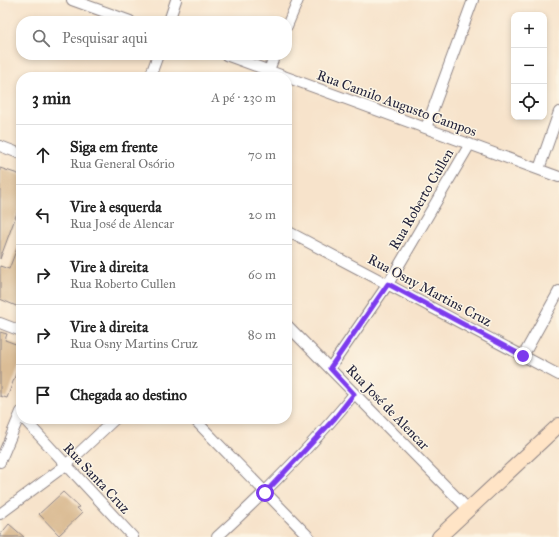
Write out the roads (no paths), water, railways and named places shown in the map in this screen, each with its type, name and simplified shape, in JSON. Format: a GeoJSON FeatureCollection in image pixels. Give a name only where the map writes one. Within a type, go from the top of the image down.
{"type":"FeatureCollection","features":[{"type":"Feature","properties":{"kind":"main road"},"geometry":{"type":"LineString","coordinates":[[440,537],[559,425]]}},
{"type":"Feature","properties":{"kind":"street"},"geometry":{"type":"LineString","coordinates":[[72,0],[116,16]]}},
{"type":"Feature","properties":{"kind":"street"},"geometry":{"type":"LineString","coordinates":[[171,16],[176,0]]}},
{"type":"Feature","properties":{"kind":"street"},"geometry":{"type":"LineString","coordinates":[[291,16],[298,0]]}},
{"type":"Feature","properties":{"kind":"street"},"geometry":{"type":"LineString","coordinates":[[426,128],[473,0]]}},
{"type":"Feature","properties":{"kind":"street"},"geometry":{"type":"LineString","coordinates":[[152,72],[156,60]]}},
{"type":"Feature","properties":{"kind":"street","name":"Rua Camilo Augusto Campos"},"geometry":{"type":"LineString","coordinates":[[240,60],[274,72]]}},
{"type":"Feature","properties":{"kind":"street"},"geometry":{"type":"LineString","coordinates":[[269,70],[273,60]]}},
{"type":"Feature","properties":{"kind":"street","name":"Rua Camilo Augusto Campos"},"geometry":{"type":"LineString","coordinates":[[292,78],[539,168],[559,177]]}},
{"type":"Feature","properties":{"kind":"street"},"geometry":{"type":"LineString","coordinates":[[539,168],[559,112]]}},
{"type":"Feature","properties":{"kind":"street","name":"Rua Roberto Cullen"},"geometry":{"type":"LineString","coordinates":[[330,368],[388,284],[470,144]]}},
{"type":"Feature","properties":{"kind":"street"},"geometry":{"type":"LineString","coordinates":[[0,146],[16,152]]}},
{"type":"Feature","properties":{"kind":"street","name":"Rua Osny Martins Cruz"},"geometry":{"type":"LineString","coordinates":[[292,234],[559,375]]}},
{"type":"Feature","properties":{"kind":"street"},"geometry":{"type":"LineString","coordinates":[[523,356],[559,291]]}},
{"type":"Feature","properties":{"kind":"street"},"geometry":{"type":"LineString","coordinates":[[0,323],[16,329]]}},
{"type":"Feature","properties":{"kind":"street","name":"Rua José de Alencar"},"geometry":{"type":"LineString","coordinates":[[292,330],[468,509]]}},
{"type":"Feature","properties":{"kind":"street"},"geometry":{"type":"LineString","coordinates":[[218,537],[265,493],[335,418],[354,394]]}},
{"type":"Feature","properties":{"kind":"street"},"geometry":{"type":"LineString","coordinates":[[0,462],[18,424]]}},
{"type":"Feature","properties":{"kind":"street","name":"Rua Santa Cruz"},"geometry":{"type":"LineString","coordinates":[[30,424],[133,537]]}},
{"type":"Feature","properties":{"kind":"street"},"geometry":{"type":"LineString","coordinates":[[0,514],[5,504],[66,465],[110,424]]}},
{"type":"Feature","properties":{"kind":"street"},"geometry":{"type":"LineString","coordinates":[[199,424],[309,537]]}}]}
